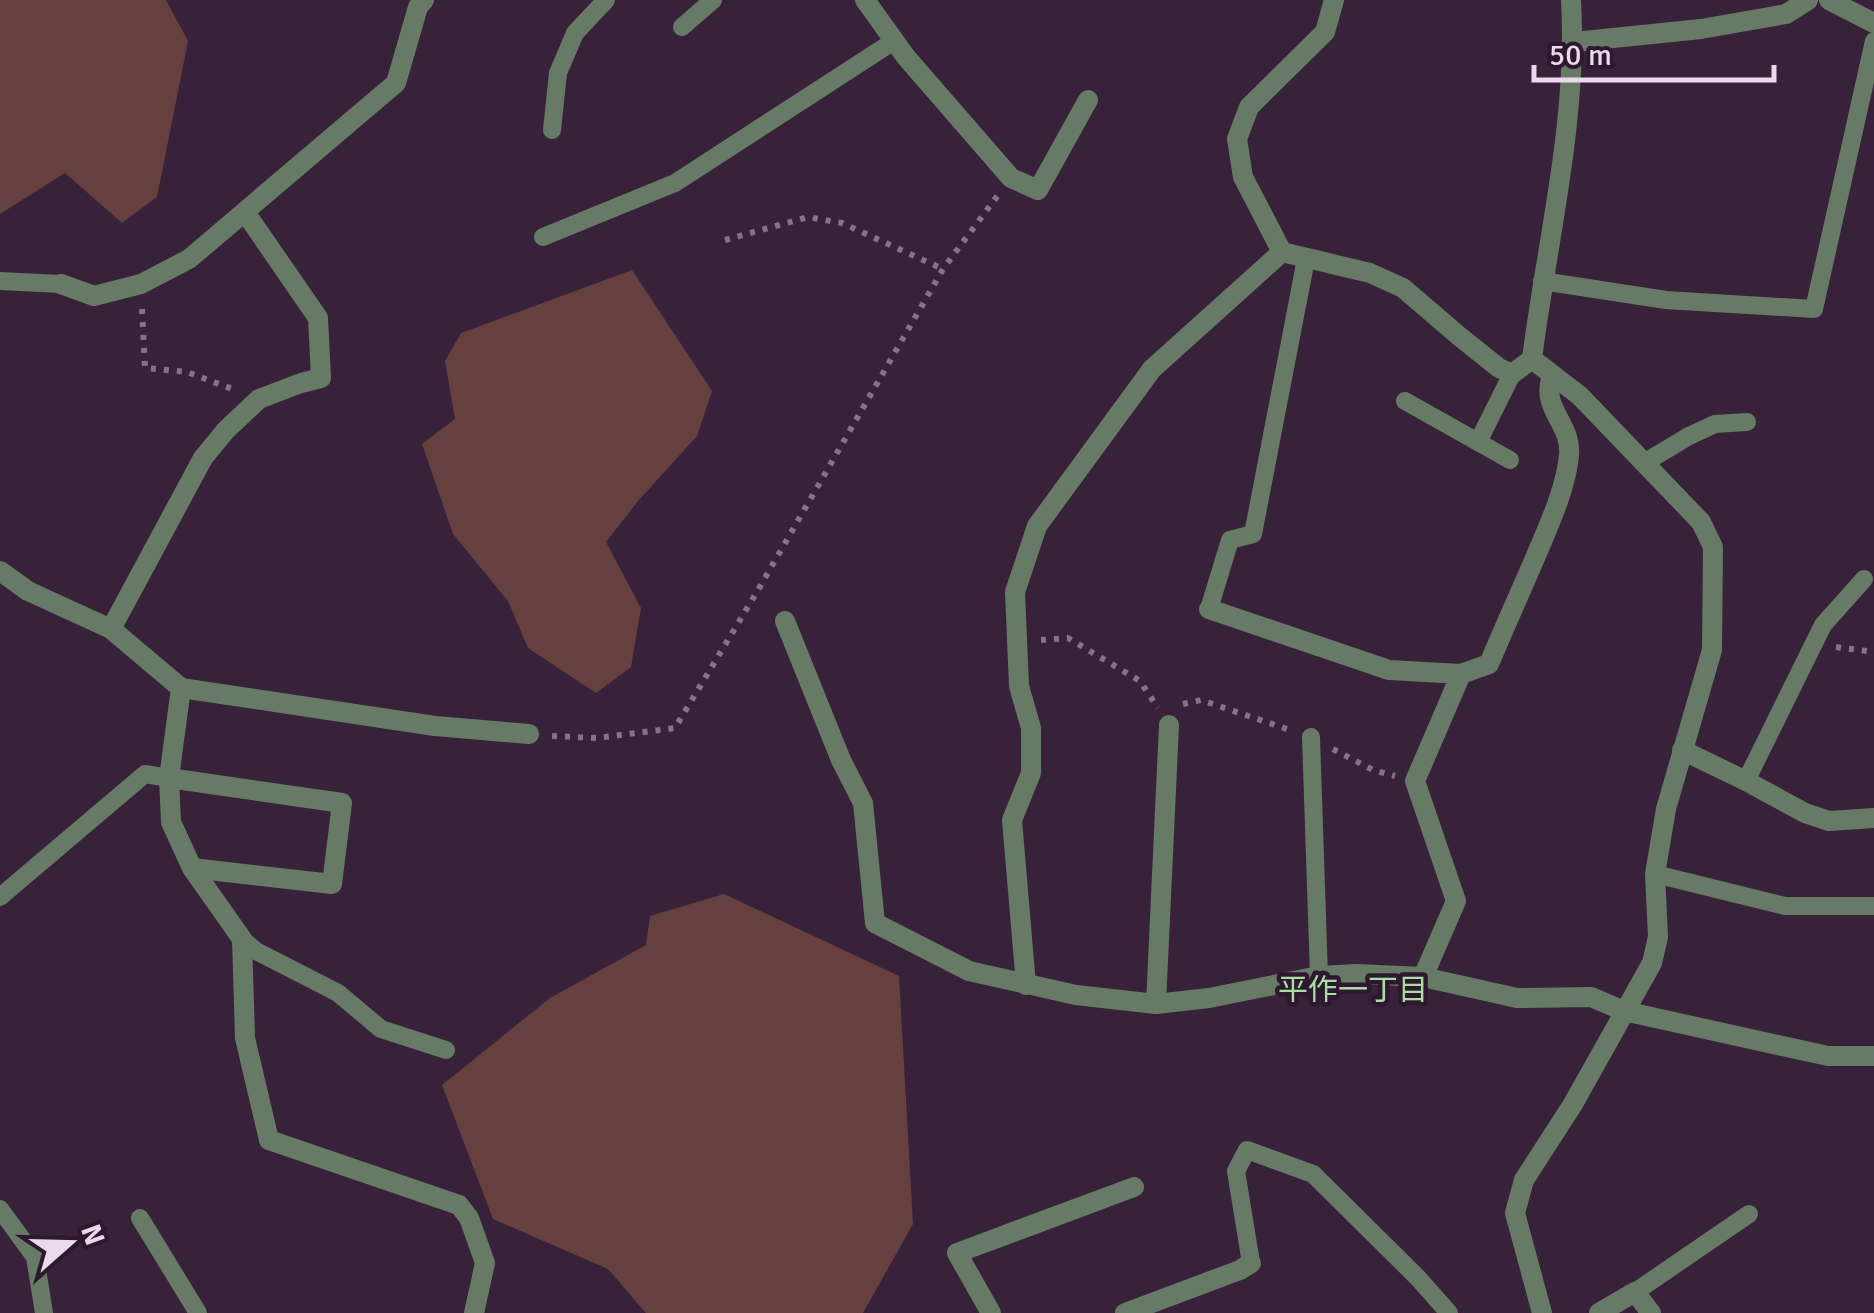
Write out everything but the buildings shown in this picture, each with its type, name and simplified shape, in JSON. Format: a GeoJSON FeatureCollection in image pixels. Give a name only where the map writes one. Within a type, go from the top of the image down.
{"type":"FeatureCollection","features":[{"type":"Feature","properties":{"kind":"street"},"geometry":{"type":"LineString","coordinates":[[61,284],[94,296],[141,284],[189,260],[396,83],[418,7],[424,0]]}},
{"type":"Feature","properties":{"kind":"street"},"geometry":{"type":"LineString","coordinates":[[865,0],[894,41],[1011,178],[1038,190],[1088,100]]}},
{"type":"Feature","properties":{"kind":"street"},"geometry":{"type":"LineString","coordinates":[[1334,0],[1325,32],[1249,107],[1237,138],[1243,177],[1282,252],[1370,273],[1403,288],[1512,374],[1532,359],[1562,172],[1574,42],[1571,0]]}},
{"type":"Feature","properties":{"kind":"street"},"geometry":{"type":"LineString","coordinates":[[1574,42],[1700,29],[1786,14],[1808,0]]}},
{"type":"Feature","properties":{"kind":"street"},"geometry":{"type":"LineString","coordinates":[[1829,0],[1874,23]]}},
{"type":"Feature","properties":{"kind":"street"},"geometry":{"type":"LineString","coordinates":[[112,629],[203,458],[226,430],[259,400],[321,378],[318,318],[244,212]]}},
{"type":"Feature","properties":{"kind":"street"},"geometry":{"type":"LineString","coordinates":[[1026,985],[1012,820],[1031,773],[1031,728],[1019,686],[1015,592],[1037,526],[1152,369],[1282,252]]}},
{"type":"Feature","properties":{"kind":"street"},"geometry":{"type":"LineString","coordinates":[[1532,359],[1580,396],[1701,522],[1713,547],[1712,650],[1666,809],[1655,874],[1658,937],[1652,964],[1573,1104],[1524,1180],[1514,1212],[1542,1313]]}},
{"type":"Feature","properties":{"kind":"street"},"geometry":{"type":"LineString","coordinates":[[1209,609],[1389,670],[1460,674],[1489,664],[1555,512],[1570,454],[1560,418],[1548,396],[1552,376]]}},
{"type":"Feature","properties":{"kind":"street"},"geometry":{"type":"LineString","coordinates":[[0,571],[28,591],[112,629],[181,688],[435,726],[529,734]]}},
{"type":"Feature","properties":{"kind":"street"},"geometry":{"type":"LineString","coordinates":[[784,621],[864,803],[875,923],[969,971],[1076,995],[1156,1004],[1209,998],[1318,976],[1423,977],[1516,998],[1591,997],[1624,1011],[1828,1056],[1874,1056]]}},
{"type":"Feature","properties":{"kind":"street"},"geometry":{"type":"LineString","coordinates":[[1423,977],[1456,901],[1416,781],[1460,674]]}},
{"type":"Feature","properties":{"kind":"street"},"geometry":{"type":"LineString","coordinates":[[181,688],[169,778],[171,822],[192,868],[242,939],[245,1038],[268,1140],[459,1205],[469,1218],[485,1262],[474,1313]]}},
{"type":"Feature","properties":{"kind":"street"},"geometry":{"type":"LineString","coordinates":[[1156,1004],[1170,725]]}},
{"type":"Feature","properties":{"kind":"street"},"geometry":{"type":"LineString","coordinates":[[1682,750],[1805,813],[1828,821],[1874,818]]}},
{"type":"Feature","properties":{"kind":"street"},"geometry":{"type":"LineString","coordinates":[[169,778],[342,803],[332,884],[192,868]]}},
{"type":"Feature","properties":{"kind":"street"},"geometry":{"type":"LineString","coordinates":[[991,1313],[957,1253],[1134,1187]]}},
{"type":"Feature","properties":{"kind":"street"},"geometry":{"type":"LineString","coordinates":[[1124,1313],[1252,1263]]}},
{"type":"Feature","properties":{"kind":"street"},"geometry":{"type":"LineString","coordinates":[[1599,1313],[1636,1292],[1651,1313]]}},
{"type":"Feature","properties":{"kind":"lane"},"geometry":{"type":"LineString","coordinates":[[552,130],[558,73],[575,33],[606,0]]}},
{"type":"Feature","properties":{"kind":"lane"},"geometry":{"type":"LineString","coordinates":[[682,27],[713,0]]}},
{"type":"Feature","properties":{"kind":"lane"},"geometry":{"type":"LineString","coordinates":[[1542,282],[1666,300],[1814,309],[1874,40]]}},
{"type":"Feature","properties":{"kind":"lane"},"geometry":{"type":"LineString","coordinates":[[543,237],[675,183],[894,41]]}},
{"type":"Feature","properties":{"kind":"lane"},"geometry":{"type":"LineString","coordinates":[[1209,609],[1230,540],[1253,534],[1306,258]]}},
{"type":"Feature","properties":{"kind":"lane"},"geometry":{"type":"LineString","coordinates":[[0,281],[61,284]]}},
{"type":"Feature","properties":{"kind":"lane"},"geometry":{"type":"LineString","coordinates":[[1478,442],[1512,374]]}},
{"type":"Feature","properties":{"kind":"lane"},"geometry":{"type":"LineString","coordinates":[[1406,400],[1510,460]]}},
{"type":"Feature","properties":{"kind":"lane"},"geometry":{"type":"LineString","coordinates":[[1644,463],[1715,424],[1747,422]]}},
{"type":"Feature","properties":{"kind":"lane"},"geometry":{"type":"LineString","coordinates":[[1746,781],[1822,625],[1864,579]]}},
{"type":"Feature","properties":{"kind":"lane"},"geometry":{"type":"LineString","coordinates":[[1311,737],[1318,976]]}},
{"type":"Feature","properties":{"kind":"lane"},"geometry":{"type":"LineString","coordinates":[[0,897],[146,774],[169,778]]}},
{"type":"Feature","properties":{"kind":"lane"},"geometry":{"type":"LineString","coordinates":[[1655,874],[1785,906],[1874,906]]}},
{"type":"Feature","properties":{"kind":"lane"},"geometry":{"type":"LineString","coordinates":[[242,939],[256,951],[338,992],[381,1029],[446,1050]]}},
{"type":"Feature","properties":{"kind":"lane"},"geometry":{"type":"LineString","coordinates":[[1252,1263],[1236,1171],[1247,1150],[1313,1174],[1450,1313]]}},
{"type":"Feature","properties":{"kind":"lane"},"geometry":{"type":"LineString","coordinates":[[0,1209],[35,1257],[44,1313]]}},
{"type":"Feature","properties":{"kind":"lane"},"geometry":{"type":"LineString","coordinates":[[1636,1292],[1749,1214]]}},
{"type":"Feature","properties":{"kind":"lane"},"geometry":{"type":"LineString","coordinates":[[140,1218],[198,1313]]}},
{"type":"Feature","properties":{"kind":"path"},"geometry":{"type":"LineString","coordinates":[[529,734],[597,738],[675,728],[943,268],[1011,178]]}},
{"type":"Feature","properties":{"kind":"path"},"geometry":{"type":"LineString","coordinates":[[725,240],[808,217],[842,223],[943,268]]}},
{"type":"Feature","properties":{"kind":"path"},"geometry":{"type":"LineString","coordinates":[[141,284],[145,368],[187,372],[259,400]]}},
{"type":"Feature","properties":{"kind":"path"},"geometry":{"type":"LineString","coordinates":[[1017,642],[1068,638],[1140,681],[1170,725]]}},
{"type":"Feature","properties":{"kind":"path"},"geometry":{"type":"LineString","coordinates":[[1814,644],[1874,652]]}},
{"type":"Feature","properties":{"kind":"shaded area"},"geometry":{"type":"Polygon","coordinates":[[[0,0],[166,0],[188,41],[157,197],[122,223],[65,173],[0,214],[0,0]]]}},
{"type":"Feature","properties":{"kind":"shaded area"},"geometry":{"type":"Polygon","coordinates":[[[632,270],[712,391],[697,436],[606,542],[641,608],[631,667],[596,693],[528,648],[508,601],[453,534],[422,444],[455,419],[445,361],[461,333],[632,270]]]}},
{"type":"Feature","properties":{"kind":"shaded area"},"geometry":{"type":"Polygon","coordinates":[[[724,894],[899,976],[913,1224],[863,1313],[646,1313],[608,1269],[493,1219],[442,1085],[550,998],[646,945],[650,916],[724,894]]]}},
{"type":"Feature","properties":{"kind":"district","name":"平作一丁目"},"geometry":{"type":"Point","coordinates":[1353,990]}}]}
